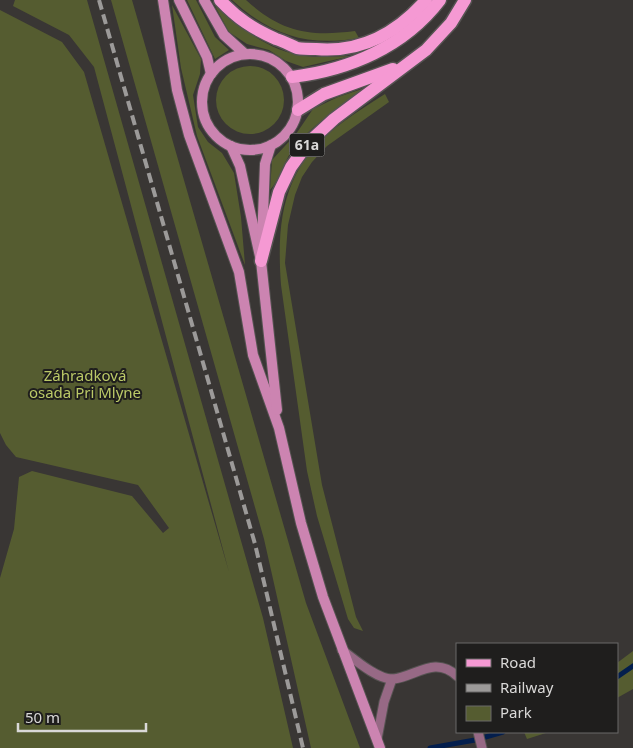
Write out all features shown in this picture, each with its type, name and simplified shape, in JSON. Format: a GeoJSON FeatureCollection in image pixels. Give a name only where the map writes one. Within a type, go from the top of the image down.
{"type":"FeatureCollection","features":[{"type":"Feature","properties":{"kind":"main road"},"geometry":{"type":"LineString","coordinates":[[163,0],[177,90],[189,135],[239,272],[253,355],[279,428],[304,532],[323,597],[378,744]]}},
{"type":"Feature","properties":{"kind":"main road"},"geometry":{"type":"LineString","coordinates":[[179,0],[207,56],[211,74]]}},
{"type":"Feature","properties":{"kind":"main road"},"geometry":{"type":"LineString","coordinates":[[204,0],[224,35],[245,54]]}},
{"type":"Feature","properties":{"kind":"main road"},"geometry":{"type":"LineString","coordinates":[[220,0],[245,24],[298,48],[329,50],[351,48],[372,42],[397,28],[413,15],[426,0]]}},
{"type":"Feature","properties":{"kind":"main road"},"geometry":{"type":"LineString","coordinates":[[292,77],[308,75],[347,64],[373,54],[417,26],[440,0]]}},
{"type":"Feature","properties":{"kind":"main road","name":"61a"},"geometry":{"type":"LineString","coordinates":[[261,261],[279,192],[291,167],[309,142],[334,119],[426,50],[451,23],[465,0]]}},
{"type":"Feature","properties":{"kind":"main road"},"geometry":{"type":"LineString","coordinates":[[245,54],[259,54],[283,66],[292,77],[298,93],[298,110],[289,131],[271,145],[251,150],[231,146],[214,134],[204,115],[202,94],[211,74],[226,60],[245,54]]}},
{"type":"Feature","properties":{"kind":"main road","name":"61a"},"geometry":{"type":"LineString","coordinates":[[298,110],[324,94],[405,65]]}},
{"type":"Feature","properties":{"kind":"main road"},"geometry":{"type":"LineString","coordinates":[[261,261],[265,164],[271,145]]}},
{"type":"Feature","properties":{"kind":"main road"},"geometry":{"type":"LineString","coordinates":[[231,146],[240,166],[261,261],[279,428]]}},
{"type":"Feature","properties":{"kind":"lane"},"geometry":{"type":"LineString","coordinates":[[342,650],[363,667],[392,679],[421,669],[434,667],[444,668],[456,675]]}},
{"type":"Feature","properties":{"kind":"lane"},"geometry":{"type":"LineString","coordinates":[[378,744],[384,702],[392,679]]}},
{"type":"Feature","properties":{"kind":"lane"},"geometry":{"type":"LineString","coordinates":[[478,733],[482,748]]}},
{"type":"Feature","properties":{"kind":"green space","name":"Záhradková osada Pri Mlyne"},"geometry":{"type":"Polygon","coordinates":[[[15,0],[87,0],[263,618],[293,748],[0,748],[0,578],[14,529],[19,477],[32,471],[132,496],[163,533],[169,528],[138,485],[16,457],[6,445],[0,433],[0,10],[62,42],[84,72],[229,572],[94,67],[69,35],[13,6],[15,0]]]}},
{"type":"Feature","properties":{"kind":"green space"},"geometry":{"type":"Polygon","coordinates":[[[111,0],[132,0],[306,603],[360,748],[311,748],[264,539],[111,0]]]}},
{"type":"Feature","properties":{"kind":"green space"},"geometry":{"type":"Polygon","coordinates":[[[187,0],[196,0],[215,37],[229,50],[215,59],[187,0]]]}},
{"type":"Feature","properties":{"kind":"green space"},"geometry":{"type":"Polygon","coordinates":[[[232,0],[246,0],[271,19],[296,30],[323,33],[355,31],[359,38],[323,41],[291,36],[261,22],[232,0]]]}},
{"type":"Feature","properties":{"kind":"green space"},"geometry":{"type":"Polygon","coordinates":[[[172,5],[201,59],[200,74],[193,95],[198,127],[208,142],[222,153],[234,173],[241,217],[245,265],[197,136],[181,68],[172,5]]]}},
{"type":"Feature","properties":{"kind":"green space"},"geometry":{"type":"Polygon","coordinates":[[[215,6],[257,38],[280,50],[311,57],[351,56],[303,67],[286,61],[269,50],[247,44],[229,32],[215,6]]]}},
{"type":"Feature","properties":{"kind":"green space"},"geometry":{"type":"Polygon","coordinates":[[[250,66],[263,68],[274,76],[282,87],[284,100],[282,113],[274,124],[263,132],[250,134],[237,132],[226,124],[218,113],[216,100],[218,87],[226,76],[237,68],[250,66]]]}},
{"type":"Feature","properties":{"kind":"green space"},"geometry":{"type":"Polygon","coordinates":[[[368,87],[327,116],[298,143],[270,190],[272,160],[296,134],[313,109],[338,97],[368,87]]]}},
{"type":"Feature","properties":{"kind":"green space"},"geometry":{"type":"Polygon","coordinates":[[[385,94],[389,102],[327,146],[312,162],[302,177],[295,195],[288,225],[285,263],[322,485],[356,617],[363,631],[354,628],[348,619],[317,516],[307,471],[281,285],[280,236],[288,194],[296,174],[308,156],[323,139],[343,122],[385,94]]]}},
{"type":"Feature","properties":{"kind":"green space"},"geometry":{"type":"Polygon","coordinates":[[[633,651],[633,689],[618,697],[618,662],[633,651]]]}},
{"type":"Feature","properties":{"kind":"green space"},"geometry":{"type":"Polygon","coordinates":[[[524,733],[546,733],[527,739],[524,733]]]}},
{"type":"Feature","properties":{"kind":"waterway"},"geometry":{"type":"LineString","coordinates":[[618,676],[633,666]]}},
{"type":"Feature","properties":{"kind":"waterway"},"geometry":{"type":"LineString","coordinates":[[430,748],[475,740],[500,733]]}},
{"type":"Feature","properties":{"kind":"railway"},"geometry":{"type":"LineString","coordinates":[[99,0],[255,544],[303,748]]}}]}
